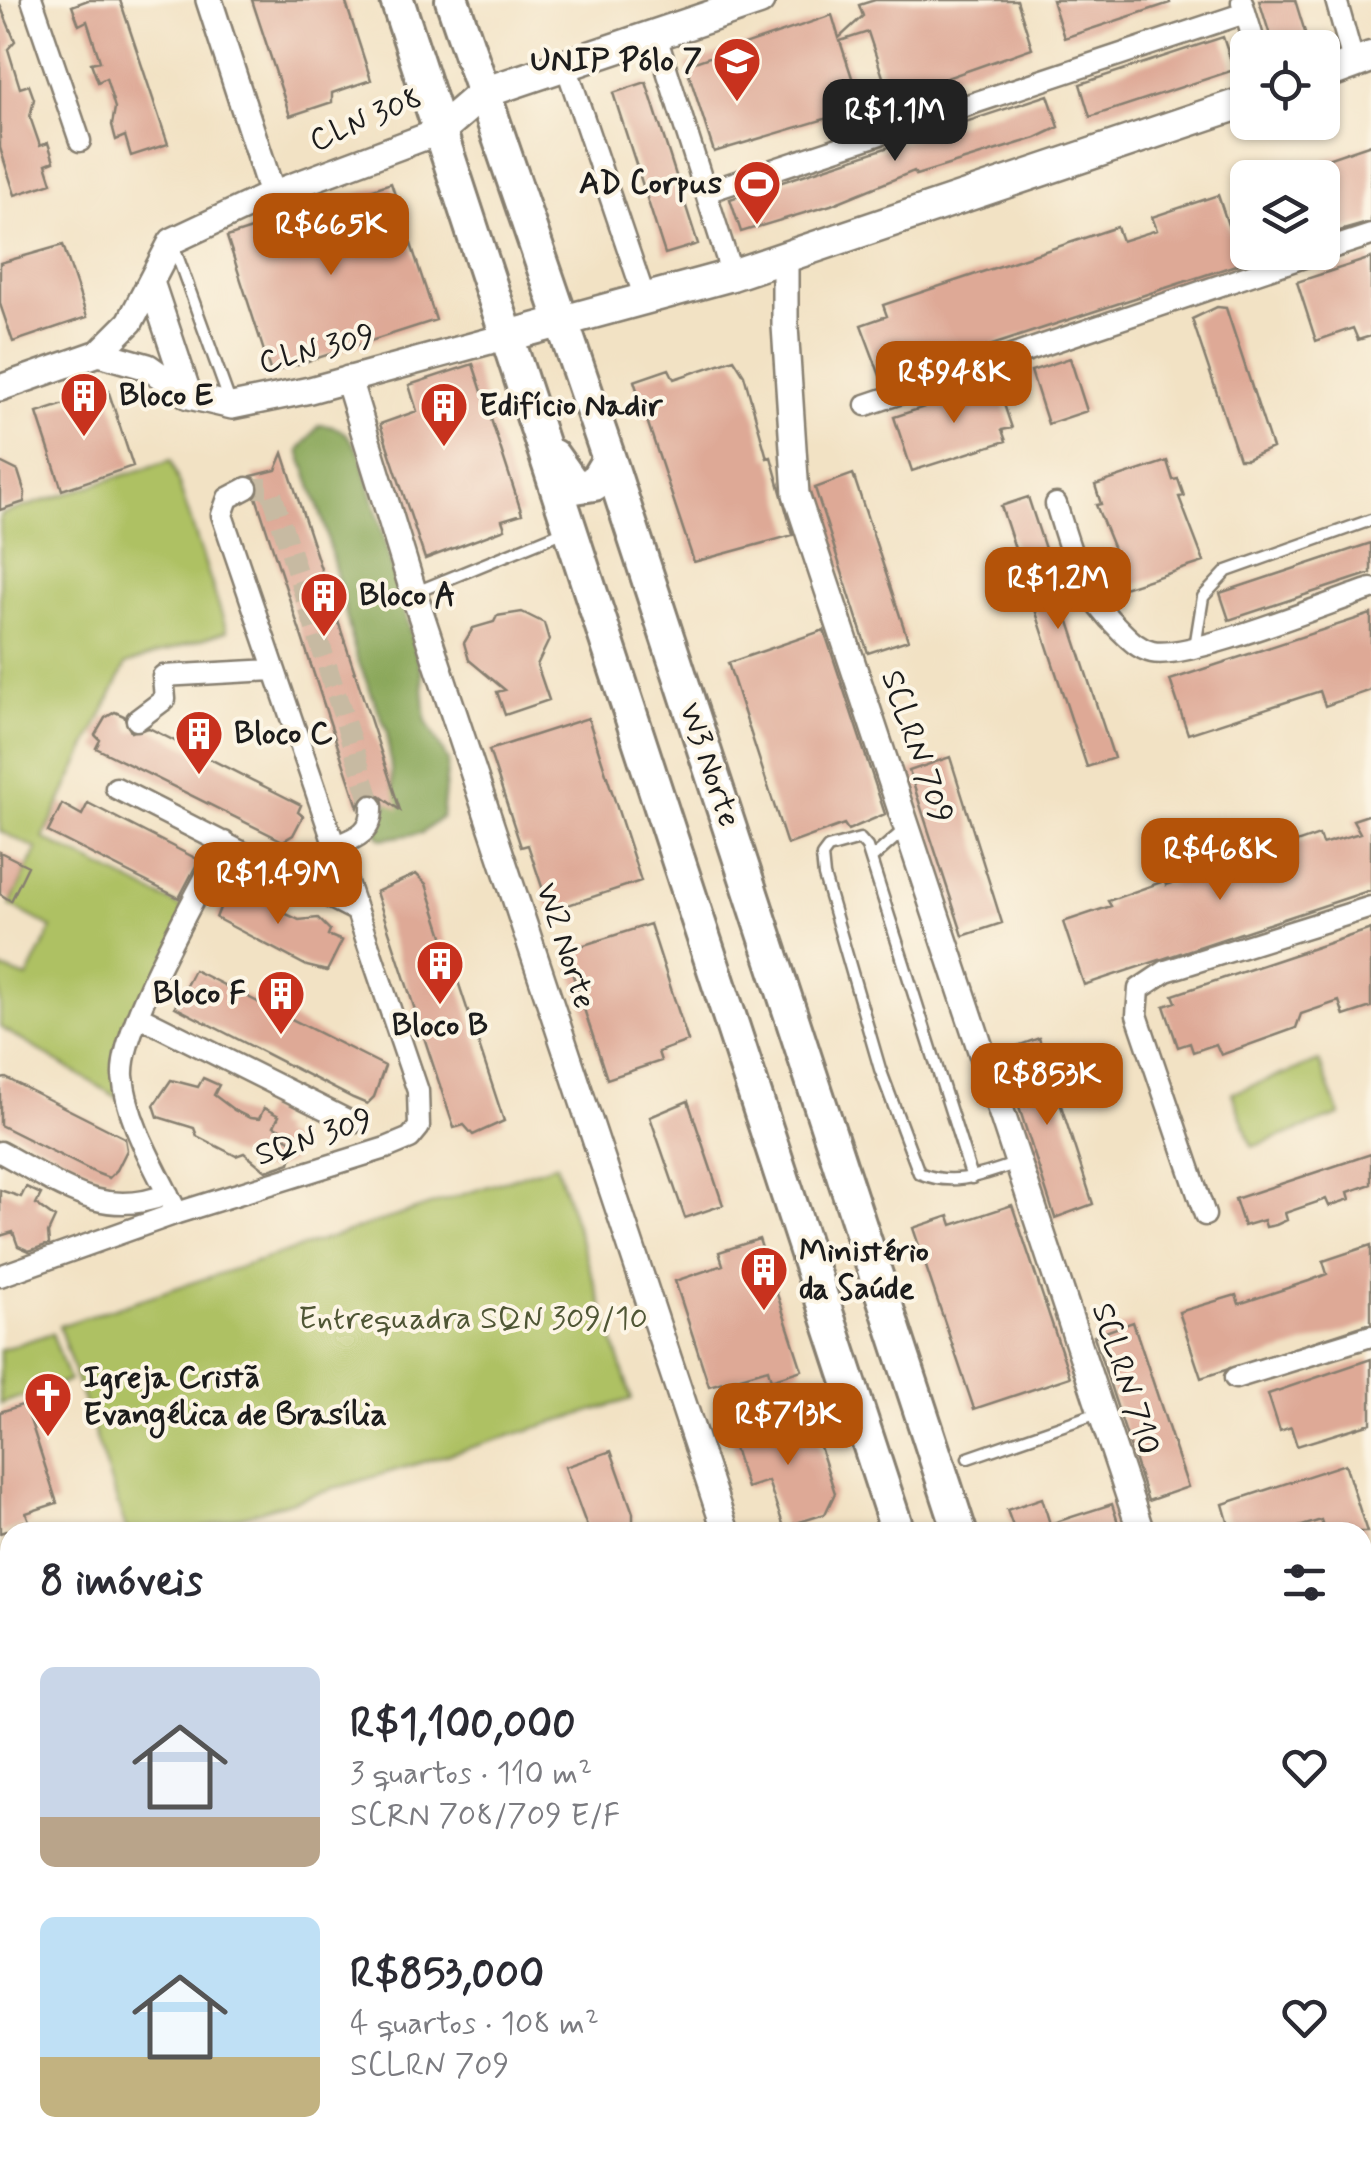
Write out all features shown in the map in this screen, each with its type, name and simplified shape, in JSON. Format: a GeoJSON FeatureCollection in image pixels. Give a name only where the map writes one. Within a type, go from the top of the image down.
{"type":"FeatureCollection","features":[{"type":"Feature","properties":{"kind":"main road","name":"W3 Norte"},"geometry":{"type":"LineString","coordinates":[[396,0],[895,1522]]}},
{"type":"Feature","properties":{"kind":"main road"},"geometry":{"type":"LineString","coordinates":[[482,92],[655,34],[702,8],[759,0]]}},
{"type":"Feature","properties":{"kind":"main road","name":"W3 Norte"},"geometry":{"type":"LineString","coordinates":[[459,8],[482,92],[609,459],[957,1522]]}},
{"type":"Feature","properties":{"kind":"main road","name":"CLN 308"},"geometry":{"type":"LineString","coordinates":[[438,132],[482,92]]}},
{"type":"Feature","properties":{"kind":"main road","name":"CLN 309"},"geometry":{"type":"LineString","coordinates":[[508,336],[646,302],[732,275],[1230,107]]}},
{"type":"Feature","properties":{"kind":"main road"},"geometry":{"type":"LineString","coordinates":[[534,421],[568,483],[575,487],[594,484],[609,459]]}},
{"type":"Feature","properties":{"kind":"main road"},"geometry":{"type":"LineString","coordinates":[[570,528],[600,512],[629,524]]}},
{"type":"Feature","properties":{"kind":"street"},"geometry":{"type":"LineString","coordinates":[[32,0],[80,141]]}},
{"type":"Feature","properties":{"kind":"street"},"geometry":{"type":"LineString","coordinates":[[209,0],[272,194]]}},
{"type":"Feature","properties":{"kind":"street"},"geometry":{"type":"LineString","coordinates":[[1336,0],[1362,60]]}},
{"type":"Feature","properties":{"kind":"street"},"geometry":{"type":"LineString","coordinates":[[706,192],[1063,74],[1243,7]]}},
{"type":"Feature","properties":{"kind":"street"},"geometry":{"type":"LineString","coordinates":[[655,34],[732,275]]}},
{"type":"Feature","properties":{"kind":"street"},"geometry":{"type":"LineString","coordinates":[[565,63],[646,302]]}},
{"type":"Feature","properties":{"kind":"street","name":"CLN 308"},"geometry":{"type":"LineString","coordinates":[[172,241],[272,194],[438,132]]}},
{"type":"Feature","properties":{"kind":"street"},"geometry":{"type":"LineString","coordinates":[[1340,246],[1371,235]]}},
{"type":"Feature","properties":{"kind":"street"},"geometry":{"type":"LineString","coordinates":[[0,388],[99,353],[130,322],[172,241]]}},
{"type":"Feature","properties":{"kind":"street","name":"SCLRN 709"},"geometry":{"type":"LineString","coordinates":[[785,257],[785,326],[796,494],[1048,1246]]}},
{"type":"Feature","properties":{"kind":"street"},"geometry":{"type":"LineString","coordinates":[[866,405],[1267,270]]}},
{"type":"Feature","properties":{"kind":"street"},"geometry":{"type":"LineString","coordinates":[[150,282],[189,396]]}},
{"type":"Feature","properties":{"kind":"street","name":"CLN 309"},"geometry":{"type":"LineString","coordinates":[[99,353],[148,367],[189,396],[232,406],[508,336]]}},
{"type":"Feature","properties":{"kind":"street","name":"W2 Norte"},"geometry":{"type":"LineString","coordinates":[[348,379],[414,594],[723,1522]]}},
{"type":"Feature","properties":{"kind":"street","name":"SQN 309"},"geometry":{"type":"LineString","coordinates":[[0,1276],[173,1203],[386,1148],[410,1138],[419,1127],[418,1091],[231,545],[223,507],[228,498],[247,488]]}},
{"type":"Feature","properties":{"kind":"street"},"geometry":{"type":"LineString","coordinates":[[1056,504],[1091,602],[1136,646],[1168,653],[1195,647],[1371,589]]}},
{"type":"Feature","properties":{"kind":"street"},"geometry":{"type":"LineString","coordinates":[[137,720],[165,699],[163,676],[273,670]]}},
{"type":"Feature","properties":{"kind":"street"},"geometry":{"type":"LineString","coordinates":[[116,788],[355,910]]}},
{"type":"Feature","properties":{"kind":"street"},"geometry":{"type":"LineString","coordinates":[[333,847],[361,835],[371,824],[372,806]]}},
{"type":"Feature","properties":{"kind":"street"},"geometry":{"type":"LineString","coordinates":[[173,1203],[135,1123],[123,1065],[139,1016],[224,842]]}},
{"type":"Feature","properties":{"kind":"street"},"geometry":{"type":"LineString","coordinates":[[1205,1215],[1137,1015],[1139,988],[1166,971],[1371,906]]}},
{"type":"Feature","properties":{"kind":"street","name":"SQN 309"},"geometry":{"type":"LineString","coordinates":[[139,1016],[352,1123]]}},
{"type":"Feature","properties":{"kind":"street","name":"SQN 309"},"geometry":{"type":"LineString","coordinates":[[0,1152],[107,1205],[173,1203]]}},
{"type":"Feature","properties":{"kind":"street","name":"SCLRN 710"},"geometry":{"type":"LineString","coordinates":[[1048,1246],[1138,1522]]}},
{"type":"Feature","properties":{"kind":"street"},"geometry":{"type":"LineString","coordinates":[[1235,1378],[1371,1336]]}},
{"type":"Feature","properties":{"kind":"lane"},"geometry":{"type":"LineString","coordinates":[[172,241],[232,406]]}},
{"type":"Feature","properties":{"kind":"lane"},"geometry":{"type":"LineString","coordinates":[[1195,647],[1204,597],[1227,571],[1371,520]]}},
{"type":"Feature","properties":{"kind":"lane"},"geometry":{"type":"LineString","coordinates":[[414,594],[570,528]]}},
{"type":"Feature","properties":{"kind":"lane"},"geometry":{"type":"LineString","coordinates":[[871,858],[909,826]]}},
{"type":"Feature","properties":{"kind":"lane"},"geometry":{"type":"LineString","coordinates":[[972,1178],[871,858],[860,839],[828,848],[822,864],[880,1069],[920,1173],[945,1182],[972,1178],[1020,1162]]}},
{"type":"Feature","properties":{"kind":"lane"},"geometry":{"type":"LineString","coordinates":[[968,1458],[1102,1411]]}},
{"type":"Feature","properties":{"kind":"green space"},"geometry":{"type":"Polygon","coordinates":[[[319,425],[345,433],[361,455],[422,674],[426,721],[448,761],[442,817],[422,833],[381,839],[376,832],[393,788],[387,731],[356,656],[323,520],[299,451],[319,425]]]}},
{"type":"Feature","properties":{"kind":"green space"},"geometry":{"type":"Polygon","coordinates":[[[171,460],[227,631],[126,664],[43,838],[189,911],[122,1055],[118,1098],[0,1027],[0,968],[27,978],[52,928],[10,905],[37,849],[0,831],[0,515],[171,460]]]}},
{"type":"Feature","properties":{"kind":"green space"},"geometry":{"type":"Polygon","coordinates":[[[1319,1061],[1340,1115],[1252,1147],[1232,1093],[1319,1061]]]}},
{"type":"Feature","properties":{"kind":"green space","name":"Entrequadra SQN 309/10"},"geometry":{"type":"Polygon","coordinates":[[[556,1164],[632,1399],[223,1522],[124,1522],[59,1326],[556,1164]]]}},
{"type":"Feature","properties":{"kind":"green space"},"geometry":{"type":"Polygon","coordinates":[[[52,1333],[69,1381],[0,1404],[0,1350],[52,1333]]]}},
{"type":"Feature","properties":{"kind":"building"},"geometry":{"type":"Polygon","coordinates":[[[88,0],[120,0],[168,144],[131,156],[125,136],[116,140],[112,125],[115,108],[106,78],[98,82],[91,63],[100,61],[87,21],[79,25],[72,6],[88,0]]]}},
{"type":"Feature","properties":{"kind":"building"},"geometry":{"type":"Polygon","coordinates":[[[252,0],[345,0],[371,80],[332,93],[332,102],[290,116],[252,0]]]}},
{"type":"Feature","properties":{"kind":"building"},"geometry":{"type":"Polygon","coordinates":[[[875,0],[1017,0],[1032,48],[890,98],[868,32],[840,41],[862,108],[714,152],[686,65],[832,15],[839,38],[863,16],[859,5],[875,0]]]}},
{"type":"Feature","properties":{"kind":"building"},"geometry":{"type":"Polygon","coordinates":[[[1052,0],[1169,0],[1170,3],[1064,38],[1052,0]]]}},
{"type":"Feature","properties":{"kind":"building"},"geometry":{"type":"Polygon","coordinates":[[[1259,0],[1295,0],[1304,30],[1268,30],[1259,0]]]}},
{"type":"Feature","properties":{"kind":"building"},"geometry":{"type":"Polygon","coordinates":[[[0,5],[15,41],[8,49],[20,88],[29,85],[34,99],[30,117],[40,146],[48,143],[54,161],[46,164],[52,183],[15,195],[0,148],[0,5]]]}},
{"type":"Feature","properties":{"kind":"building"},"geometry":{"type":"Polygon","coordinates":[[[1223,37],[1230,58],[1230,71],[1090,117],[1080,84],[1223,37]]]}},
{"type":"Feature","properties":{"kind":"building"},"geometry":{"type":"Polygon","coordinates":[[[646,82],[698,244],[665,254],[613,93],[646,82]]]}},
{"type":"Feature","properties":{"kind":"building"},"geometry":{"type":"Polygon","coordinates":[[[1048,95],[1059,127],[1036,138],[916,175],[914,171],[831,205],[741,232],[730,199],[1048,95]]]}},
{"type":"Feature","properties":{"kind":"building"},"geometry":{"type":"Polygon","coordinates":[[[1371,144],[1371,222],[1340,231],[1340,160],[1324,160],[1371,144]]]}},
{"type":"Feature","properties":{"kind":"building"},"geometry":{"type":"Polygon","coordinates":[[[391,183],[436,320],[271,373],[227,237],[391,183]]]}},
{"type":"Feature","properties":{"kind":"building"},"geometry":{"type":"Polygon","coordinates":[[[1218,195],[1230,231],[1230,267],[882,381],[861,325],[887,316],[883,305],[1117,227],[1122,241],[1157,230],[1152,217],[1218,195]]]}},
{"type":"Feature","properties":{"kind":"building","name":"Bloco E"},"geometry":{"type":"Polygon","coordinates":[[[63,245],[87,317],[13,342],[0,304],[0,263],[63,245]]]}},
{"type":"Feature","properties":{"kind":"building"},"geometry":{"type":"Polygon","coordinates":[[[1371,258],[1371,336],[1358,340],[1353,328],[1316,341],[1297,282],[1371,258]]]}},
{"type":"Feature","properties":{"kind":"building"},"geometry":{"type":"Polygon","coordinates":[[[1217,307],[1226,308],[1272,448],[1247,459],[1239,459],[1192,319],[1217,307]]]}},
{"type":"Feature","properties":{"kind":"building"},"geometry":{"type":"Polygon","coordinates":[[[1070,358],[1087,411],[1048,424],[1031,371],[1070,358]]]}},
{"type":"Feature","properties":{"kind":"building"},"geometry":{"type":"Polygon","coordinates":[[[734,359],[744,375],[793,535],[694,562],[634,381],[669,369],[674,379],[734,359]]]}},
{"type":"Feature","properties":{"kind":"building","name":"Edifício Nadir"},"geometry":{"type":"Polygon","coordinates":[[[473,364],[522,514],[502,520],[505,529],[425,559],[380,424],[417,411],[409,385],[473,364]]]}},
{"type":"Feature","properties":{"kind":"building"},"geometry":{"type":"Polygon","coordinates":[[[986,380],[988,386],[997,383],[1012,428],[1002,430],[1006,441],[912,471],[894,417],[964,394],[962,387],[986,380]]]}},
{"type":"Feature","properties":{"kind":"building","name":"Bloco E"},"geometry":{"type":"Polygon","coordinates":[[[108,390],[133,466],[62,490],[37,413],[108,390]]]}},
{"type":"Feature","properties":{"kind":"building","name":"Bloco A"},"geometry":{"type":"Polygon","coordinates":[[[283,453],[400,810],[374,792],[361,798],[358,807],[328,717],[256,497],[260,483],[252,476],[276,470],[283,453]]]}},
{"type":"Feature","properties":{"kind":"building"},"geometry":{"type":"Polygon","coordinates":[[[1167,461],[1173,480],[1178,479],[1184,496],[1179,497],[1204,562],[1108,593],[1099,565],[1118,559],[1096,505],[1101,504],[1095,485],[1167,461]]]}},
{"type":"Feature","properties":{"kind":"building"},"geometry":{"type":"Polygon","coordinates":[[[0,462],[18,471],[25,493],[24,502],[0,510],[0,462]]]}},
{"type":"Feature","properties":{"kind":"building"},"geometry":{"type":"Polygon","coordinates":[[[853,474],[908,640],[868,653],[815,488],[853,474]]]}},
{"type":"Feature","properties":{"kind":"building"},"geometry":{"type":"Polygon","coordinates":[[[1028,497],[1114,758],[1087,767],[1001,506],[1028,497]]]}},
{"type":"Feature","properties":{"kind":"building"},"geometry":{"type":"Polygon","coordinates":[[[1371,543],[1371,573],[1229,620],[1220,593],[1371,543]]]}},
{"type":"Feature","properties":{"kind":"building"},"geometry":{"type":"Polygon","coordinates":[[[522,612],[544,623],[549,640],[537,665],[549,700],[505,715],[497,692],[505,690],[469,660],[464,643],[473,628],[494,622],[497,616],[522,612]]]}},
{"type":"Feature","properties":{"kind":"building"},"geometry":{"type":"Polygon","coordinates":[[[1371,614],[1371,690],[1325,706],[1320,691],[1188,734],[1170,680],[1371,614]]]}},
{"type":"Feature","properties":{"kind":"building"},"geometry":{"type":"Polygon","coordinates":[[[824,630],[885,814],[848,830],[844,824],[787,845],[728,663],[824,630]]]}},
{"type":"Feature","properties":{"kind":"building","name":"Bloco C"},"geometry":{"type":"Polygon","coordinates":[[[115,712],[124,716],[131,732],[149,728],[301,805],[298,812],[303,816],[293,835],[283,841],[96,748],[100,740],[95,735],[105,718],[115,712]]]}},
{"type":"Feature","properties":{"kind":"building"},"geometry":{"type":"Polygon","coordinates":[[[588,718],[641,881],[550,911],[528,845],[521,847],[489,750],[588,718]]]}},
{"type":"Feature","properties":{"kind":"building"},"geometry":{"type":"Polygon","coordinates":[[[950,757],[1002,923],[963,936],[909,771],[950,757]]]}},
{"type":"Feature","properties":{"kind":"building"},"geometry":{"type":"Polygon","coordinates":[[[88,803],[199,860],[179,898],[48,832],[62,804],[82,815],[88,803]]]}},
{"type":"Feature","properties":{"kind":"building"},"geometry":{"type":"Polygon","coordinates":[[[1371,814],[1371,890],[1084,985],[1063,922],[1111,906],[1108,901],[1164,881],[1166,885],[1214,868],[1215,872],[1283,843],[1285,847],[1319,835],[1322,844],[1360,833],[1353,820],[1371,814]]]}},
{"type":"Feature","properties":{"kind":"building"},"geometry":{"type":"Polygon","coordinates":[[[0,852],[28,866],[11,901],[0,894],[0,852]]]}},
{"type":"Feature","properties":{"kind":"building","name":"Bloco B"},"geometry":{"type":"Polygon","coordinates":[[[416,874],[426,884],[504,1121],[473,1135],[464,1125],[454,1128],[376,892],[416,874]]]}},
{"type":"Feature","properties":{"kind":"building"},"geometry":{"type":"Polygon","coordinates":[[[258,881],[271,887],[267,899],[274,902],[271,907],[299,920],[318,918],[330,930],[328,935],[342,941],[327,971],[307,966],[216,918],[229,885],[252,891],[258,881]]]}},
{"type":"Feature","properties":{"kind":"building"},"geometry":{"type":"Polygon","coordinates":[[[650,924],[688,1041],[658,1052],[661,1061],[607,1079],[565,951],[650,924]]]}},
{"type":"Feature","properties":{"kind":"building"},"geometry":{"type":"Polygon","coordinates":[[[1371,929],[1371,1007],[1344,1016],[1339,1001],[1301,1014],[1296,1028],[1221,1055],[1216,1044],[1193,1052],[1190,1043],[1178,1047],[1164,1006],[1176,1002],[1173,995],[1371,929]]]}},
{"type":"Feature","properties":{"kind":"building","name":"Bloco F"},"geometry":{"type":"Polygon","coordinates":[[[194,970],[385,1066],[374,1097],[367,1104],[353,1098],[175,1007],[194,970]]]}},
{"type":"Feature","properties":{"kind":"building"},"geometry":{"type":"Polygon","coordinates":[[[1039,1038],[1093,1204],[1055,1218],[1001,1052],[1039,1038]]]}},
{"type":"Feature","properties":{"kind":"building"},"geometry":{"type":"Polygon","coordinates":[[[6,1078],[125,1138],[127,1150],[117,1170],[109,1178],[96,1173],[0,1125],[0,1079],[6,1078]]]}},
{"type":"Feature","properties":{"kind":"building"},"geometry":{"type":"Polygon","coordinates":[[[203,1078],[219,1085],[214,1095],[250,1118],[259,1119],[264,1108],[279,1116],[274,1126],[282,1130],[279,1134],[296,1143],[290,1163],[266,1171],[244,1153],[236,1156],[197,1136],[194,1128],[158,1117],[154,1105],[171,1080],[198,1087],[203,1078]]]}},
{"type":"Feature","properties":{"kind":"building"},"geometry":{"type":"Polygon","coordinates":[[[688,1101],[723,1205],[685,1218],[650,1117],[688,1101]]]}},
{"type":"Feature","properties":{"kind":"building"},"geometry":{"type":"Polygon","coordinates":[[[1371,1154],[1371,1184],[1348,1192],[1350,1199],[1329,1206],[1326,1199],[1285,1213],[1287,1220],[1276,1225],[1266,1227],[1264,1220],[1244,1226],[1235,1199],[1371,1154]]]}},
{"type":"Feature","properties":{"kind":"building"},"geometry":{"type":"Polygon","coordinates":[[[26,1187],[41,1194],[36,1204],[55,1218],[48,1233],[49,1244],[29,1251],[18,1246],[13,1232],[0,1236],[0,1190],[21,1197],[26,1187]]]}},
{"type":"Feature","properties":{"kind":"building"},"geometry":{"type":"Polygon","coordinates":[[[1012,1205],[1070,1377],[974,1409],[913,1228],[949,1216],[952,1225],[1012,1205]]]}},
{"type":"Feature","properties":{"kind":"building","name":"Ministério da Saúde"},"geometry":{"type":"Polygon","coordinates":[[[759,1239],[802,1370],[771,1380],[768,1369],[709,1386],[675,1281],[723,1265],[719,1252],[759,1239]]]}},
{"type":"Feature","properties":{"kind":"building"},"geometry":{"type":"Polygon","coordinates":[[[1371,1245],[1371,1323],[1201,1378],[1179,1312],[1236,1295],[1239,1304],[1309,1281],[1327,1274],[1323,1261],[1371,1245]]]}},
{"type":"Feature","properties":{"kind":"building"},"geometry":{"type":"Polygon","coordinates":[[[1133,1322],[1188,1487],[1148,1501],[1094,1336],[1133,1322]]]}},
{"type":"Feature","properties":{"kind":"building"},"geometry":{"type":"Polygon","coordinates":[[[1371,1359],[1371,1423],[1297,1446],[1291,1427],[1280,1431],[1268,1394],[1371,1359]]]}},
{"type":"Feature","properties":{"kind":"building"},"geometry":{"type":"Polygon","coordinates":[[[25,1404],[57,1503],[26,1513],[30,1522],[0,1522],[0,1412],[25,1404]]]}},
{"type":"Feature","properties":{"kind":"building"},"geometry":{"type":"Polygon","coordinates":[[[809,1413],[835,1493],[825,1514],[800,1522],[782,1522],[768,1481],[747,1488],[731,1439],[809,1413]]]}},
{"type":"Feature","properties":{"kind":"building"},"geometry":{"type":"Polygon","coordinates":[[[611,1451],[633,1522],[585,1522],[565,1467],[611,1451]]]}},
{"type":"Feature","properties":{"kind":"building"},"geometry":{"type":"Polygon","coordinates":[[[1345,1464],[1364,1522],[1228,1522],[1223,1504],[1345,1464]]]}},
{"type":"Feature","properties":{"kind":"building"},"geometry":{"type":"Polygon","coordinates":[[[1042,1498],[1049,1522],[1011,1522],[1007,1510],[1042,1498]]]}},
{"type":"Feature","properties":{"kind":"building"},"geometry":{"type":"Polygon","coordinates":[[[1112,1504],[1118,1522],[1056,1522],[1112,1504]]]}},
{"type":"Feature","properties":{"kind":"tunnel"},"geometry":{"type":"LineString","coordinates":[[247,488],[270,488],[372,806]]}},
{"type":"Feature","properties":{"kind":"place","name":"UNIP Pólo 7"},"geometry":{"type":"Point","coordinates":[737,104]}},
{"type":"Feature","properties":{"kind":"place","name":"AD Corpus"},"geometry":{"type":"Point","coordinates":[757,226]}},
{"type":"Feature","properties":{"kind":"place","name":"Bloco E"},"geometry":{"type":"Point","coordinates":[84,438]}},
{"type":"Feature","properties":{"kind":"place","name":"Edifício Nadir"},"geometry":{"type":"Point","coordinates":[444,448]}},
{"type":"Feature","properties":{"kind":"place","name":"Bloco A"},"geometry":{"type":"Point","coordinates":[324,638]}},
{"type":"Feature","properties":{"kind":"place","name":"Bloco C"},"geometry":{"type":"Point","coordinates":[199,776]}},
{"type":"Feature","properties":{"kind":"place","name":"Bloco B"},"geometry":{"type":"Point","coordinates":[440,1006]}},
{"type":"Feature","properties":{"kind":"place","name":"Bloco F"},"geometry":{"type":"Point","coordinates":[281,1036]}},
{"type":"Feature","properties":{"kind":"place","name":"Ministério da Saúde"},"geometry":{"type":"Point","coordinates":[764,1312]}},
{"type":"Feature","properties":{"kind":"place","name":"Igreja Cristã Evangélica de Brasília"},"geometry":{"type":"Point","coordinates":[48,1438]}}]}
